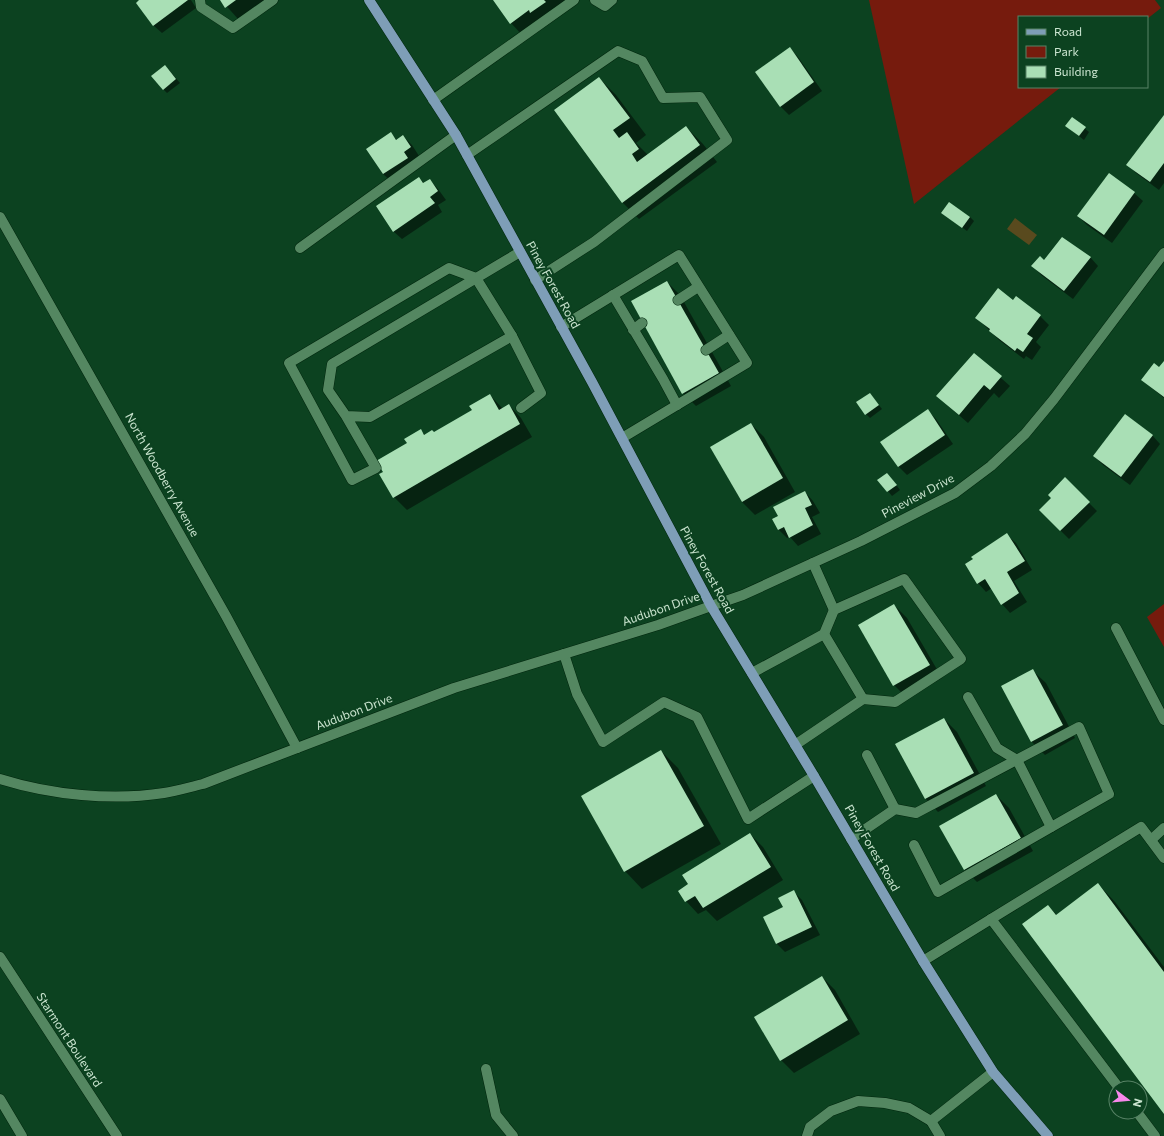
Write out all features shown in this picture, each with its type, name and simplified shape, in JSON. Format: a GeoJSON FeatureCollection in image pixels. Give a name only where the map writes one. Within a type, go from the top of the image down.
{"type":"FeatureCollection","features":[{"type":"Feature","properties":{"kind":"main road","name":"Piney Forest Road"},"geometry":{"type":"LineString","coordinates":[[369,0],[456,135],[622,438],[711,606],[814,776],[923,961],[993,1072],[1048,1136]]}},
{"type":"Feature","properties":{"kind":"street"},"geometry":{"type":"LineString","coordinates":[[200,0],[201,7],[233,28],[273,0]]}},
{"type":"Feature","properties":{"kind":"street"},"geometry":{"type":"LineString","coordinates":[[433,100],[574,0]]}},
{"type":"Feature","properties":{"kind":"street"},"geometry":{"type":"LineString","coordinates":[[595,0],[606,6],[612,0]]}},
{"type":"Feature","properties":{"kind":"street"},"geometry":{"type":"LineString","coordinates":[[467,155],[618,51],[642,61],[663,98],[700,97],[727,140],[594,242],[535,280]]}},
{"type":"Feature","properties":{"kind":"street"},"geometry":{"type":"LineString","coordinates":[[300,248],[456,135]]}},
{"type":"Feature","properties":{"kind":"street","name":"North Woodberry Avenue"},"geometry":{"type":"LineString","coordinates":[[0,217],[222,609],[297,748]]}},
{"type":"Feature","properties":{"kind":"street"},"geometry":{"type":"LineString","coordinates":[[520,252],[476,278],[332,364],[328,390],[346,416],[376,468],[352,480],[289,363],[449,268],[476,278],[512,336],[541,393],[521,408]]}},
{"type":"Feature","properties":{"kind":"street","name":"Pineview Drive"},"geometry":{"type":"LineString","coordinates":[[711,606],[743,595],[861,541],[955,493],[991,466],[1025,434],[1054,399],[1164,253]]}},
{"type":"Feature","properties":{"kind":"street"},"geometry":{"type":"LineString","coordinates":[[561,327],[679,255],[747,363],[622,438]]}},
{"type":"Feature","properties":{"kind":"street"},"geometry":{"type":"LineString","coordinates":[[678,300],[698,287]]}},
{"type":"Feature","properties":{"kind":"street"},"geometry":{"type":"LineString","coordinates":[[613,295],[633,330],[667,376],[677,405]]}},
{"type":"Feature","properties":{"kind":"street"},"geometry":{"type":"LineString","coordinates":[[633,330],[642,323]]}},
{"type":"Feature","properties":{"kind":"street"},"geometry":{"type":"LineString","coordinates":[[706,350],[729,335]]}},
{"type":"Feature","properties":{"kind":"street"},"geometry":{"type":"LineString","coordinates":[[346,416],[370,417],[512,336]]}},
{"type":"Feature","properties":{"kind":"street"},"geometry":{"type":"LineString","coordinates":[[813,563],[834,610]]}},
{"type":"Feature","properties":{"kind":"street"},"geometry":{"type":"LineString","coordinates":[[752,673],[824,634],[834,610],[904,579],[962,659],[895,702],[863,698],[795,745]]}},
{"type":"Feature","properties":{"kind":"street","name":"Audubon Drive"},"geometry":{"type":"LineString","coordinates":[[0,779],[17,784],[78,795],[122,797],[164,793],[203,784],[454,688],[711,606]]}},
{"type":"Feature","properties":{"kind":"street"},"geometry":{"type":"LineString","coordinates":[[1116,628],[1164,720]]}},
{"type":"Feature","properties":{"kind":"street"},"geometry":{"type":"LineString","coordinates":[[824,634],[863,698]]}},
{"type":"Feature","properties":{"kind":"street"},"geometry":{"type":"LineString","coordinates":[[564,654],[577,694],[603,742],[664,702],[697,717],[748,819],[814,776]]}},
{"type":"Feature","properties":{"kind":"street"},"geometry":{"type":"LineString","coordinates":[[968,697],[997,748],[1017,760],[1051,828]]}},
{"type":"Feature","properties":{"kind":"street"},"geometry":{"type":"LineString","coordinates":[[851,840],[895,809],[916,813],[1079,727],[1109,794],[938,892],[914,845]]}},
{"type":"Feature","properties":{"kind":"street"},"geometry":{"type":"LineString","coordinates":[[867,755],[895,809]]}},
{"type":"Feature","properties":{"kind":"street"},"geometry":{"type":"LineString","coordinates":[[923,961],[1141,827],[1164,858]]}},
{"type":"Feature","properties":{"kind":"street"},"geometry":{"type":"LineString","coordinates":[[1150,840],[1164,828]]}},
{"type":"Feature","properties":{"kind":"street"},"geometry":{"type":"LineString","coordinates":[[991,919],[1113,1080]]}},
{"type":"Feature","properties":{"kind":"street","name":"Starmont Boulevard"},"geometry":{"type":"LineString","coordinates":[[0,957],[117,1136]]}},
{"type":"Feature","properties":{"kind":"street"},"geometry":{"type":"LineString","coordinates":[[486,1069],[496,1115],[513,1136]]}},
{"type":"Feature","properties":{"kind":"street"},"geometry":{"type":"LineString","coordinates":[[931,1121],[993,1072]]}},
{"type":"Feature","properties":{"kind":"street"},"geometry":{"type":"LineString","coordinates":[[0,1099],[22,1136]]}},
{"type":"Feature","properties":{"kind":"street"},"geometry":{"type":"LineString","coordinates":[[807,1136],[810,1127],[831,1111],[858,1101],[885,1103],[909,1108],[931,1121],[940,1136]]}},
{"type":"Feature","properties":{"kind":"street"},"geometry":{"type":"LineString","coordinates":[[1143,1120],[1155,1136]]}},
{"type":"Feature","properties":{"kind":"green space"},"geometry":{"type":"Polygon","coordinates":[[[869,0],[1155,0],[1161,8],[1148,18],[1148,16],[1018,16],[1018,88],[1060,88],[914,204],[869,0]]]}},
{"type":"Feature","properties":{"kind":"green space"},"geometry":{"type":"Polygon","coordinates":[[[1164,604],[1164,647],[1147,617],[1164,604]]]}},
{"type":"Feature","properties":{"kind":"shaded area"},"geometry":{"type":"Polygon","coordinates":[[[1015,218],[1037,235],[1029,245],[1007,229],[1015,218]]]}},
{"type":"Feature","properties":{"kind":"building"},"geometry":{"type":"Polygon","coordinates":[[[139,0],[188,0],[153,26],[136,3],[139,0]]]}},
{"type":"Feature","properties":{"kind":"building"},"geometry":{"type":"Polygon","coordinates":[[[220,0],[236,0],[225,8],[220,0]]]}},
{"type":"Feature","properties":{"kind":"building"},"geometry":{"type":"Polygon","coordinates":[[[493,0],[544,0],[546,2],[530,13],[529,10],[510,24],[493,0]]]}},
{"type":"Feature","properties":{"kind":"building"},"geometry":{"type":"Polygon","coordinates":[[[790,47],[814,82],[780,107],[755,72],[790,47]]]}},
{"type":"Feature","properties":{"kind":"building"},"geometry":{"type":"Polygon","coordinates":[[[165,65],[176,79],[163,90],[151,76],[165,65]]]}},
{"type":"Feature","properties":{"kind":"building"},"geometry":{"type":"Polygon","coordinates":[[[599,77],[630,118],[613,130],[619,138],[627,132],[639,149],[632,154],[637,162],[686,126],[700,145],[622,203],[554,110],[599,77]]]}},
{"type":"Feature","properties":{"kind":"building"},"geometry":{"type":"Polygon","coordinates":[[[1164,115],[1164,163],[1150,182],[1126,165],[1164,115]]]}},
{"type":"Feature","properties":{"kind":"building"},"geometry":{"type":"Polygon","coordinates":[[[1072,117],[1086,127],[1079,136],[1065,126],[1072,117]]]}},
{"type":"Feature","properties":{"kind":"building"},"geometry":{"type":"Polygon","coordinates":[[[391,132],[396,140],[403,135],[411,147],[404,152],[408,158],[383,174],[366,149],[391,132]]]}},
{"type":"Feature","properties":{"kind":"building"},"geometry":{"type":"Polygon","coordinates":[[[1109,173],[1135,192],[1104,235],[1077,216],[1109,173]]]}},
{"type":"Feature","properties":{"kind":"building"},"geometry":{"type":"Polygon","coordinates":[[[419,177],[423,183],[430,179],[438,191],[430,197],[435,203],[393,232],[376,206],[419,177]]]}},
{"type":"Feature","properties":{"kind":"building"},"geometry":{"type":"Polygon","coordinates":[[[949,202],[970,217],[962,228],[941,213],[949,202]]]}},
{"type":"Feature","properties":{"kind":"building"},"geometry":{"type":"Polygon","coordinates":[[[1062,237],[1091,257],[1064,291],[1031,266],[1040,256],[1044,260],[1062,237]]]}},
{"type":"Feature","properties":{"kind":"building"},"geometry":{"type":"Polygon","coordinates":[[[667,281],[719,373],[682,394],[631,301],[667,281]]]}},
{"type":"Feature","properties":{"kind":"building"},"geometry":{"type":"Polygon","coordinates":[[[998,288],[1013,300],[1016,296],[1041,315],[1027,334],[1033,338],[1023,352],[1017,348],[1015,351],[975,318],[998,288]]]}},
{"type":"Feature","properties":{"kind":"building"},"geometry":{"type":"Polygon","coordinates":[[[974,353],[1002,376],[990,390],[984,385],[959,415],[936,396],[974,353]]]}},
{"type":"Feature","properties":{"kind":"building"},"geometry":{"type":"Polygon","coordinates":[[[1164,361],[1164,397],[1141,380],[1154,363],[1159,367],[1164,361]]]}},
{"type":"Feature","properties":{"kind":"building"},"geometry":{"type":"Polygon","coordinates":[[[870,393],[879,405],[865,415],[856,402],[870,393]]]}},
{"type":"Feature","properties":{"kind":"building"},"geometry":{"type":"Polygon","coordinates":[[[490,394],[499,410],[509,404],[520,424],[393,498],[379,474],[383,472],[376,461],[407,443],[404,439],[421,429],[424,435],[432,430],[434,432],[472,410],[469,406],[490,394]]]}},
{"type":"Feature","properties":{"kind":"building"},"geometry":{"type":"Polygon","coordinates":[[[928,409],[945,435],[898,467],[880,442],[928,409]]]}},
{"type":"Feature","properties":{"kind":"building"},"geometry":{"type":"Polygon","coordinates":[[[1125,414],[1153,435],[1121,477],[1093,456],[1125,414]]]}},
{"type":"Feature","properties":{"kind":"building"},"geometry":{"type":"Polygon","coordinates":[[[751,423],[783,478],[742,502],[710,447],[751,423]]]}},
{"type":"Feature","properties":{"kind":"building"},"geometry":{"type":"Polygon","coordinates":[[[887,473],[897,485],[887,492],[877,480],[887,473]]]}},
{"type":"Feature","properties":{"kind":"building"},"geometry":{"type":"Polygon","coordinates":[[[1065,477],[1090,502],[1060,531],[1039,510],[1051,498],[1048,495],[1065,477]]]}},
{"type":"Feature","properties":{"kind":"building"},"geometry":{"type":"Polygon","coordinates":[[[805,491],[812,505],[805,508],[813,525],[789,538],[784,527],[778,530],[772,519],[778,516],[773,507],[805,491]]]}},
{"type":"Feature","properties":{"kind":"building"},"geometry":{"type":"Polygon","coordinates":[[[1007,533],[1025,561],[1007,572],[1019,593],[1001,605],[985,579],[977,584],[965,564],[973,559],[971,557],[1007,533]]]}},
{"type":"Feature","properties":{"kind":"building"},"geometry":{"type":"Polygon","coordinates":[[[894,604],[930,665],[893,686],[858,625],[894,604]]]}},
{"type":"Feature","properties":{"kind":"building"},"geometry":{"type":"Polygon","coordinates":[[[1033,669],[1063,725],[1031,742],[1001,686],[1033,669]]]}},
{"type":"Feature","properties":{"kind":"building"},"geometry":{"type":"Polygon","coordinates":[[[944,718],[974,773],[925,799],[895,744],[944,718]]]}},
{"type":"Feature","properties":{"kind":"building"},"geometry":{"type":"Polygon","coordinates":[[[661,750],[704,826],[624,872],[581,796],[661,750]]]}},
{"type":"Feature","properties":{"kind":"building"},"geometry":{"type":"Polygon","coordinates":[[[996,794],[1021,838],[964,870],[939,826],[996,794]]]}},
{"type":"Feature","properties":{"kind":"building"},"geometry":{"type":"Polygon","coordinates":[[[750,833],[771,867],[703,908],[695,896],[685,902],[678,891],[688,884],[682,875],[750,833]]]}},
{"type":"Feature","properties":{"kind":"building"},"geometry":{"type":"Polygon","coordinates":[[[1098,883],[1164,972],[1164,1114],[1148,1093],[1148,1080],[1139,1080],[1022,924],[1048,905],[1056,915],[1098,883]]]}},
{"type":"Feature","properties":{"kind":"building"},"geometry":{"type":"Polygon","coordinates":[[[794,890],[812,927],[776,944],[763,917],[783,907],[778,898],[794,890]]]}},
{"type":"Feature","properties":{"kind":"building"},"geometry":{"type":"Polygon","coordinates":[[[822,976],[848,1020],[780,1061],[754,1017],[822,976]]]}}]}
